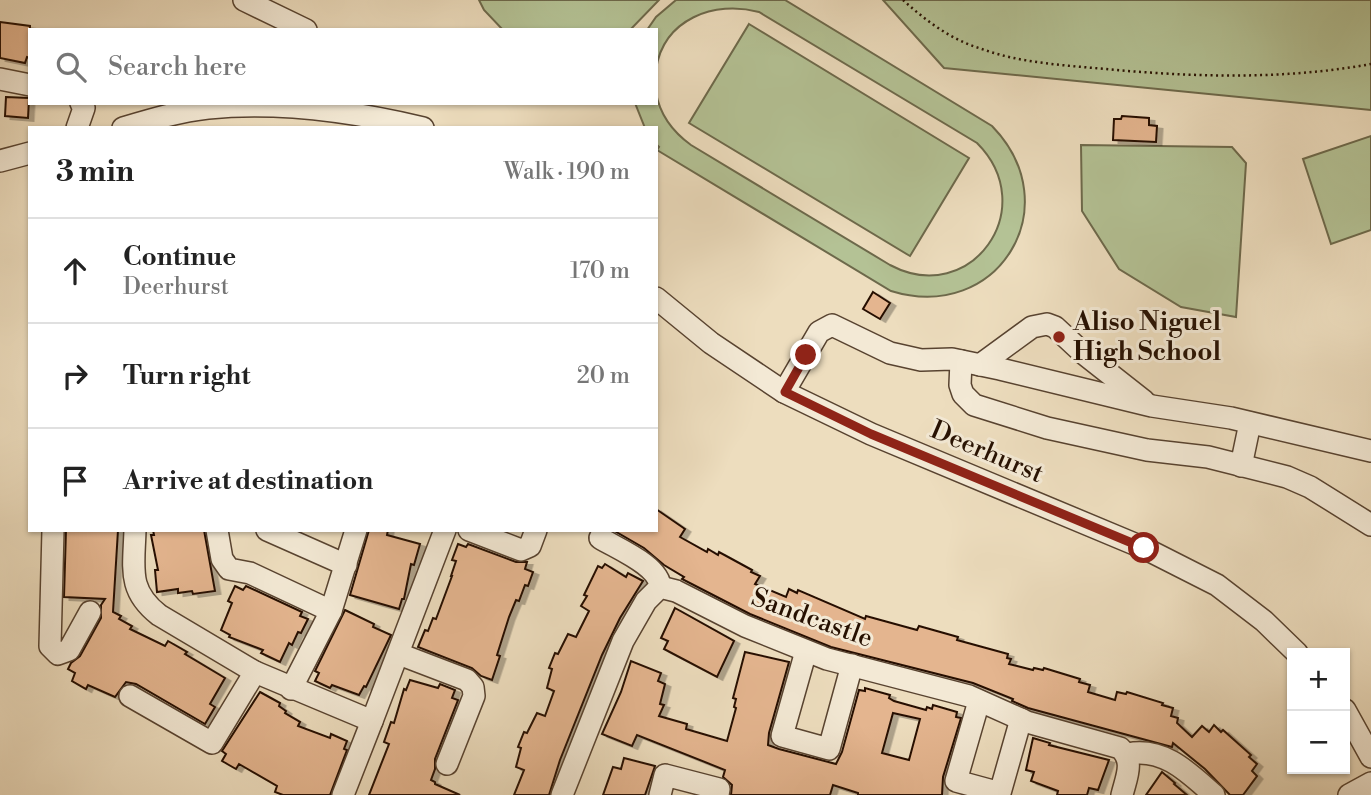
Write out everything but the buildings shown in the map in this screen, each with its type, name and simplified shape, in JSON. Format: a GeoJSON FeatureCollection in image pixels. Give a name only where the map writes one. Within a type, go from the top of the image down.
{"type":"FeatureCollection","features":[{"type":"Feature","properties":{"kind":"street"},"geometry":{"type":"LineString","coordinates":[[244,0],[302,28]]}},
{"type":"Feature","properties":{"kind":"street"},"geometry":{"type":"LineString","coordinates":[[0,79],[28,85]]}},
{"type":"Feature","properties":{"kind":"street"},"geometry":{"type":"LineString","coordinates":[[133,126],[205,108],[276,105],[315,106],[413,126]]}},
{"type":"Feature","properties":{"kind":"street"},"geometry":{"type":"LineString","coordinates":[[0,161],[28,154]]}},
{"type":"Feature","properties":{"kind":"street","name":"Deerhurst"},"geometry":{"type":"LineString","coordinates":[[658,300],[712,343],[785,392],[871,434],[1144,548],[1217,585],[1264,621],[1292,648]]}},
{"type":"Feature","properties":{"kind":"street"},"geometry":{"type":"LineString","coordinates":[[1152,406],[1083,353],[1055,327],[1047,324],[1032,327],[971,363],[960,385],[963,394],[974,405],[1047,428],[1147,450],[1208,457],[1287,477],[1310,487],[1371,525]]}},
{"type":"Feature","properties":{"kind":"street"},"geometry":{"type":"LineString","coordinates":[[785,392],[819,332],[832,325],[890,353],[921,360],[971,363],[1152,406],[1250,423],[1371,451]]}},
{"type":"Feature","properties":{"kind":"street"},"geometry":{"type":"LineString","coordinates":[[1241,466],[1250,423]]}},
{"type":"Feature","properties":{"kind":"street"},"geometry":{"type":"LineString","coordinates":[[53,532],[50,646],[58,654],[69,650],[90,611]]}},
{"type":"Feature","properties":{"kind":"street"},"geometry":{"type":"LineString","coordinates":[[135,532],[136,589],[146,604],[159,615],[255,672],[372,720]]}},
{"type":"Feature","properties":{"kind":"street"},"geometry":{"type":"LineString","coordinates":[[217,532],[222,559],[229,569],[250,573],[331,611]]}},
{"type":"Feature","properties":{"kind":"street"},"geometry":{"type":"LineString","coordinates":[[271,532],[345,565]]}},
{"type":"Feature","properties":{"kind":"street"},"geometry":{"type":"LineString","coordinates":[[291,689],[331,611],[355,532]]}},
{"type":"Feature","properties":{"kind":"street"},"geometry":{"type":"LineString","coordinates":[[343,795],[444,532]]}},
{"type":"Feature","properties":{"kind":"street"},"geometry":{"type":"LineString","coordinates":[[474,532],[521,550],[530,546],[535,532]]}},
{"type":"Feature","properties":{"kind":"street"},"geometry":{"type":"LineString","coordinates":[[562,795],[623,641],[646,601],[660,587],[660,579],[654,570],[600,538]]}},
{"type":"Feature","properties":{"kind":"street","name":"Sandcastle"},"geometry":{"type":"LineString","coordinates":[[660,587],[677,591],[746,626],[827,659],[978,701],[1021,719],[1121,748],[1128,754],[1139,752],[1172,760],[1214,795]]}},
{"type":"Feature","properties":{"kind":"street"},"geometry":{"type":"LineString","coordinates":[[806,651],[782,736],[829,748],[852,665]]}},
{"type":"Feature","properties":{"kind":"street"},"geometry":{"type":"LineString","coordinates":[[399,654],[467,680],[473,687],[474,696],[447,764]]}},
{"type":"Feature","properties":{"kind":"street"},"geometry":{"type":"LineString","coordinates":[[131,696],[212,743],[255,672]]}},
{"type":"Feature","properties":{"kind":"street"},"geometry":{"type":"LineString","coordinates":[[978,701],[956,781],[1000,793],[1021,719]]}},
{"type":"Feature","properties":{"kind":"street"},"geometry":{"type":"LineString","coordinates":[[1346,711],[1371,757]]}},
{"type":"Feature","properties":{"kind":"street"},"geometry":{"type":"LineString","coordinates":[[1122,795],[1130,763],[1128,754]]}},
{"type":"Feature","properties":{"kind":"street"},"geometry":{"type":"LineString","coordinates":[[660,795],[665,775],[719,789],[718,795]]}},
{"type":"Feature","properties":{"kind":"street"},"geometry":{"type":"LineString","coordinates":[[1349,795],[1371,783]]}},
{"type":"Feature","properties":{"kind":"path"},"geometry":{"type":"LineString","coordinates":[[903,0],[955,38],[1008,57],[1047,64],[1177,75],[1290,72],[1371,64]]}},
{"type":"Feature","properties":{"kind":"green space"},"geometry":{"type":"Polygon","coordinates":[[[479,0],[659,0],[632,28],[501,28],[484,10],[479,0]]]}},
{"type":"Feature","properties":{"kind":"green space"},"geometry":{"type":"Polygon","coordinates":[[[676,0],[785,0],[992,126],[1014,157],[1024,190],[1023,222],[1011,251],[991,274],[963,290],[929,297],[891,291],[658,151],[658,126],[644,126],[636,105],[658,105],[658,99],[668,122],[691,145],[890,265],[920,275],[947,273],[970,262],[988,244],[999,222],[1002,196],[995,169],[977,143],[759,12],[725,9],[694,17],[669,37],[658,62],[658,28],[648,28],[656,17],[676,0]]]}},
{"type":"Feature","properties":{"kind":"green space"},"geometry":{"type":"Polygon","coordinates":[[[883,0],[1371,0],[1371,110],[944,68],[883,0]]]}},
{"type":"Feature","properties":{"kind":"green space"},"geometry":{"type":"Polygon","coordinates":[[[749,24],[969,158],[910,256],[689,123],[749,24]]]}},
{"type":"Feature","properties":{"kind":"green space"},"geometry":{"type":"Polygon","coordinates":[[[1371,136],[1371,230],[1331,244],[1303,159],[1371,136]]]}},
{"type":"Feature","properties":{"kind":"green space"},"geometry":{"type":"Polygon","coordinates":[[[1081,145],[1232,147],[1246,163],[1236,317],[1181,307],[1119,269],[1082,211],[1081,145]]]}},
{"type":"Feature","properties":{"kind":"place","name":"Aliso Niguel High School"},"geometry":{"type":"Point","coordinates":[1059,337]}},
{"type":"Feature","properties":{"kind":"route"},"geometry":{"type":"LineString","coordinates":[[806,355],[785,392],[871,434],[1144,548]]}}]}
